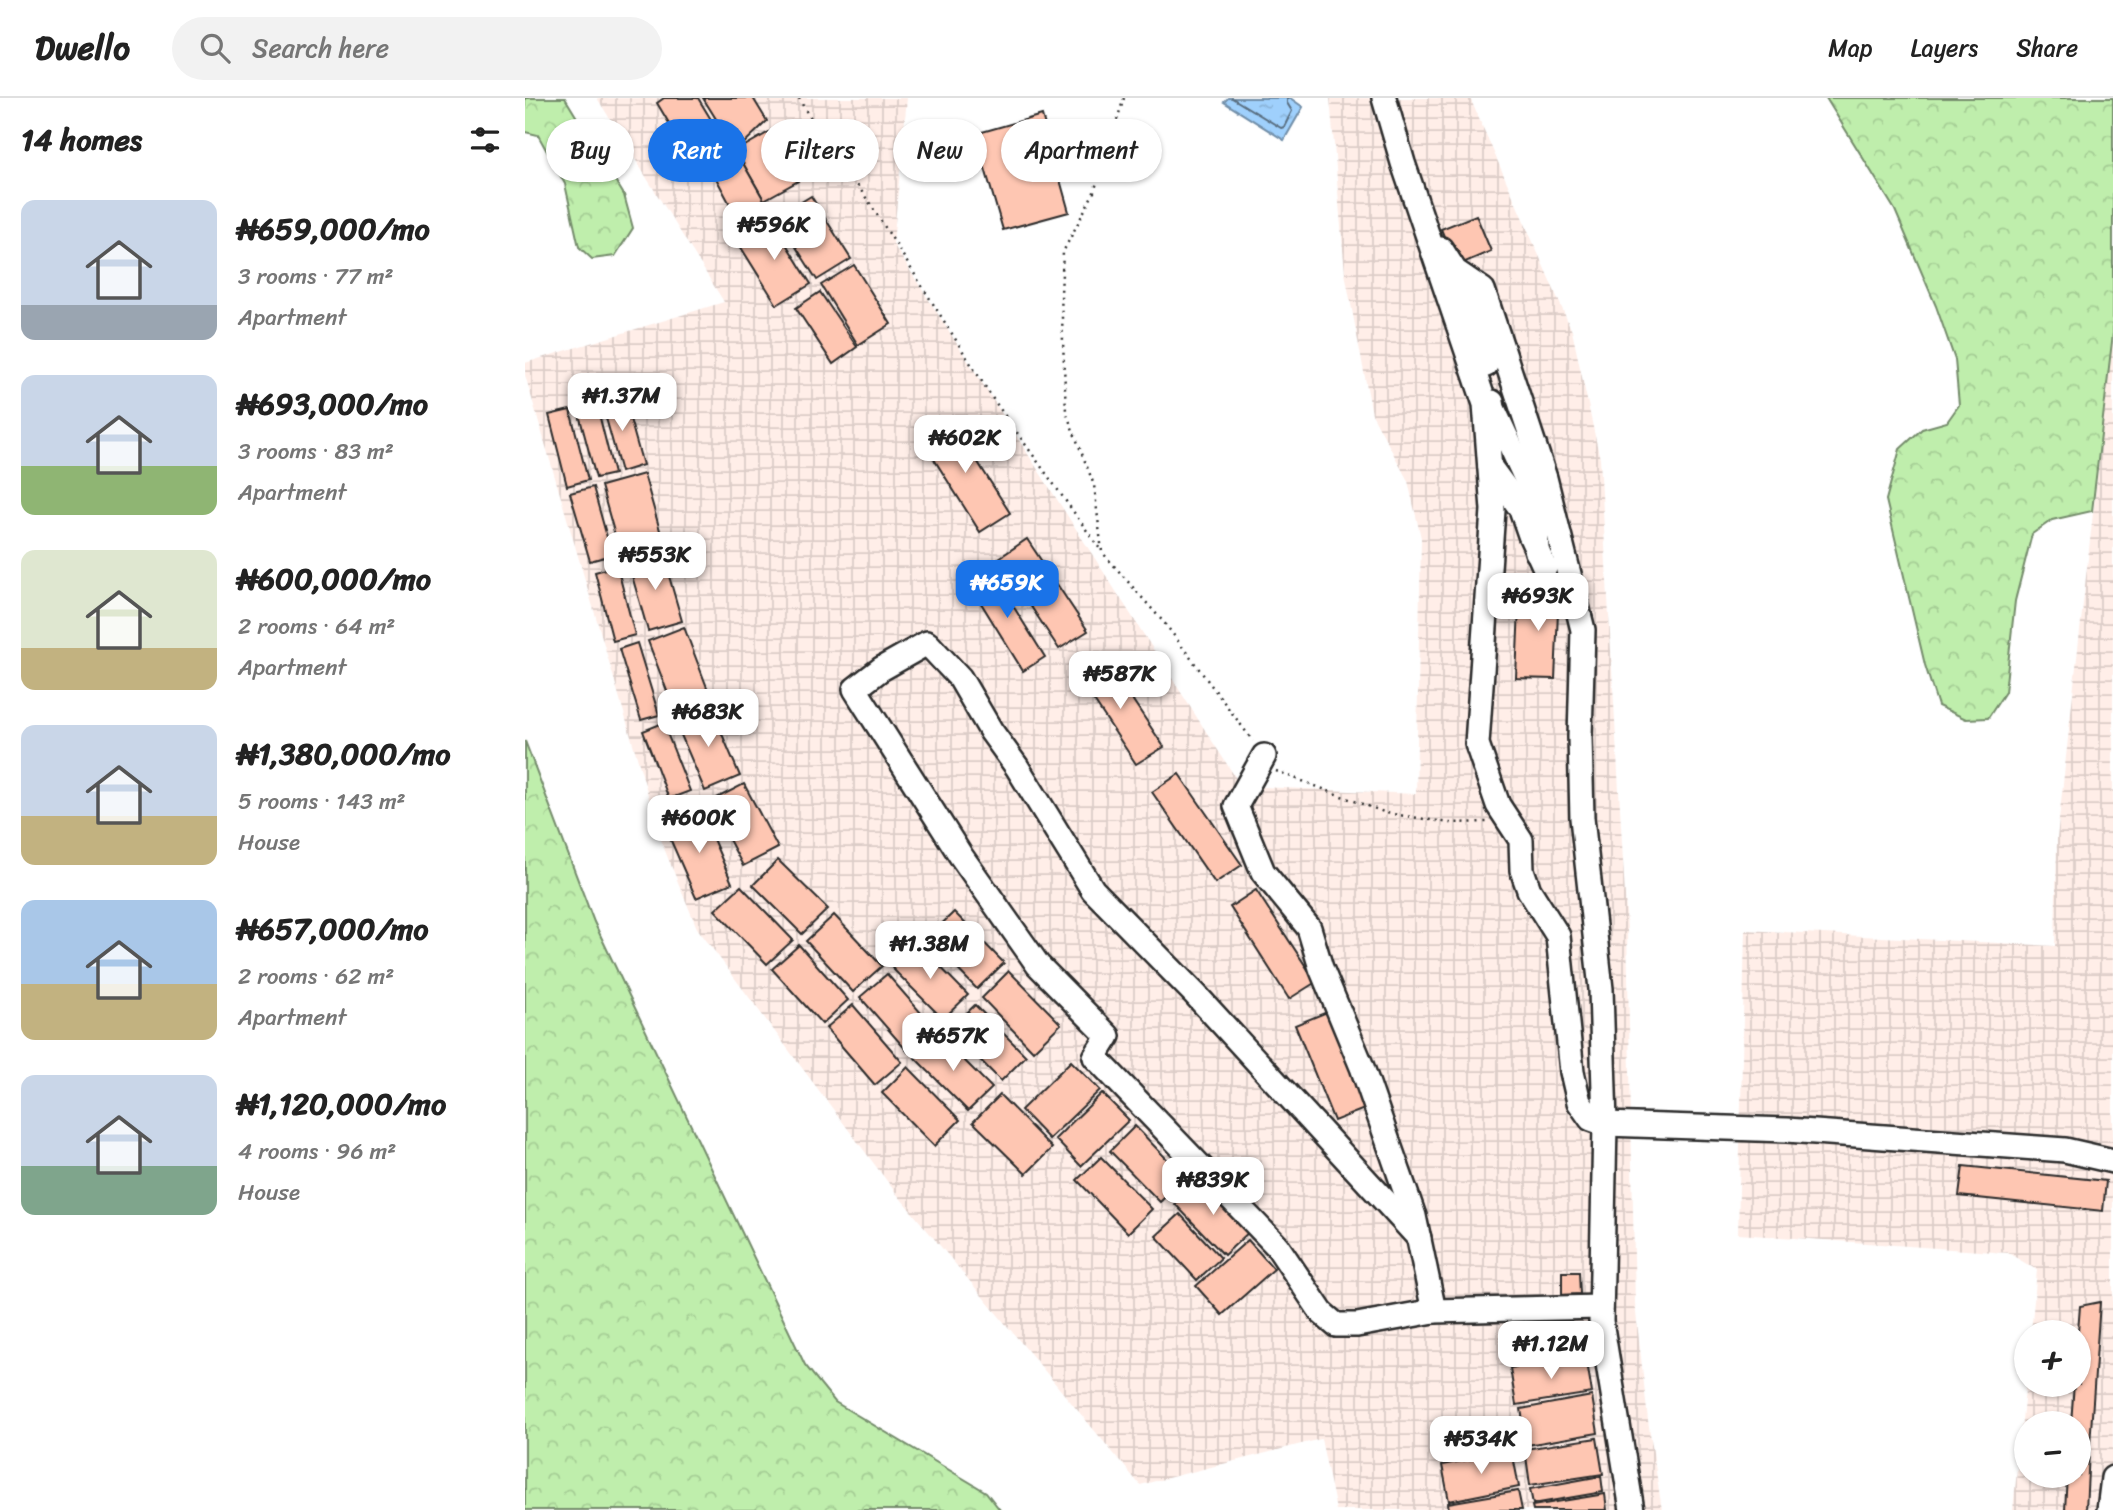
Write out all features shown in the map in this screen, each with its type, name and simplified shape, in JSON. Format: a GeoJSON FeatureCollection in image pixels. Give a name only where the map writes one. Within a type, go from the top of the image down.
{"type":"FeatureCollection","features":[{"type":"Feature","properties":{"kind":"street"},"geometry":{"type":"LineString","coordinates":[[1384,98],[1485,404],[1493,510],[1477,744],[1498,805],[1521,840],[1522,870],[1529,890],[1558,936],[1572,1072],[1579,1102],[1591,1119],[1605,1124],[1787,1130],[2066,1150],[2113,1161]]}},
{"type":"Feature","properties":{"kind":"street"},"geometry":{"type":"LineString","coordinates":[[1423,222],[1455,271],[1483,290],[1545,478],[1583,630],[1580,737],[1582,818],[1601,989],[1605,1124],[1601,1321],[1632,1510]]}},
{"type":"Feature","properties":{"kind":"street"},"geometry":{"type":"LineString","coordinates":[[1463,277],[1487,369],[1493,408],[1526,479],[1541,560],[1521,509],[1490,467]]}},
{"type":"Feature","properties":{"kind":"street"},"geometry":{"type":"LineString","coordinates":[[1419,1238],[1195,994],[1093,890],[960,678],[927,643],[881,669],[855,689],[961,856],[1038,965],[1108,1036],[1095,1056],[1277,1246],[1322,1313],[1336,1325],[1357,1325],[1434,1311],[1601,1307]]}},
{"type":"Feature","properties":{"kind":"street"},"geometry":{"type":"LineString","coordinates":[[1264,756],[1236,806],[1263,872],[1309,929],[1321,968],[1362,1067],[1414,1216],[1434,1311]]}},
{"type":"Feature","properties":{"kind":"street"},"geometry":{"type":"LineString","coordinates":[[2109,1510],[2113,1478]]}},
{"type":"Feature","properties":{"kind":"path"},"geometry":{"type":"LineString","coordinates":[[799,98],[871,205],[993,399],[1102,552],[1166,625],[1275,771],[1386,813],[1450,823],[1509,822]]}},
{"type":"Feature","properties":{"kind":"path"},"geometry":{"type":"LineString","coordinates":[[1102,552],[1094,485],[1066,412],[1061,294],[1063,252],[1094,192],[1124,98]]}},
{"type":"Feature","properties":{"kind":"shaded area"},"geometry":{"type":"Polygon","coordinates":[[[597,98],[907,98],[905,119],[893,119],[893,182],[899,182],[893,244],[1241,786],[1416,794],[1421,538],[1408,481],[1372,414],[1345,273],[1330,98],[1470,98],[1572,331],[1600,459],[1627,930],[1635,1304],[1648,1420],[1662,1510],[1336,1510],[1321,1439],[1140,1485],[896,1193],[697,928],[663,846],[525,375],[525,363],[724,302],[649,182],[747,182],[747,119],[648,119],[648,180],[634,157],[634,119],[610,119],[597,98]]]}},
{"type":"Feature","properties":{"kind":"shaded area"},"geometry":{"type":"Polygon","coordinates":[[[2113,333],[2113,1510],[2013,1510],[2015,1488],[2091,1488],[2091,1411],[2023,1411],[2024,1397],[2091,1397],[2091,1320],[2032,1320],[2037,1270],[2008,1253],[1738,1234],[1745,930],[2055,946],[2057,838],[2113,333]]]}},
{"type":"Feature","properties":{"kind":"green space"},"geometry":{"type":"Polygon","coordinates":[[[525,98],[565,98],[578,119],[546,119],[546,150],[538,135],[525,132],[525,98]]]}},
{"type":"Feature","properties":{"kind":"green space"},"geometry":{"type":"Polygon","coordinates":[[[1826,98],[2113,98],[2113,333],[2092,511],[2052,520],[2032,534],[2015,601],[2005,692],[1988,718],[1966,719],[1938,706],[1925,665],[1886,500],[1900,449],[1922,429],[1947,422],[1959,405],[1955,360],[1936,306],[1895,210],[1826,98]]]}},
{"type":"Feature","properties":{"kind":"green space"},"geometry":{"type":"Polygon","coordinates":[[[564,182],[616,182],[624,195],[633,228],[615,256],[592,259],[579,247],[564,182]]]}},
{"type":"Feature","properties":{"kind":"green space"},"geometry":{"type":"Polygon","coordinates":[[[525,741],[594,922],[805,1365],[835,1402],[986,1492],[1000,1510],[525,1510],[525,741]]]}},
{"type":"Feature","properties":{"kind":"water"},"geometry":{"type":"Polygon","coordinates":[[[1228,98],[1290,98],[1303,107],[1284,140],[1224,102],[1228,98]]]}},
{"type":"Feature","properties":{"kind":"building"},"geometry":{"type":"Polygon","coordinates":[[[664,98],[698,98],[711,119],[667,119],[657,103],[664,98]]]}},
{"type":"Feature","properties":{"kind":"building"},"geometry":{"type":"Polygon","coordinates":[[[703,98],[753,98],[766,119],[761,119],[761,127],[747,140],[747,119],[716,119],[703,98]]]}},
{"type":"Feature","properties":{"kind":"building"},"geometry":{"type":"Polygon","coordinates":[[[1001,127],[1001,182],[1061,182],[1069,212],[1003,230],[987,175],[987,131],[1001,127]]]}},
{"type":"Feature","properties":{"kind":"building"},"geometry":{"type":"Polygon","coordinates":[[[761,137],[761,182],[796,182],[764,200],[747,170],[747,145],[761,137]]]}},
{"type":"Feature","properties":{"kind":"building"},"geometry":{"type":"Polygon","coordinates":[[[747,170],[769,204],[739,221],[718,182],[747,182],[747,170]]]}},
{"type":"Feature","properties":{"kind":"building"},"geometry":{"type":"Polygon","coordinates":[[[811,196],[851,259],[817,280],[777,217],[811,196]]]}},
{"type":"Feature","properties":{"kind":"building"},"geometry":{"type":"Polygon","coordinates":[[[1476,215],[1491,251],[1456,266],[1441,229],[1476,215]]]}},
{"type":"Feature","properties":{"kind":"building"},"geometry":{"type":"Polygon","coordinates":[[[771,220],[811,284],[777,305],[737,241],[771,220]]]}},
{"type":"Feature","properties":{"kind":"building"},"geometry":{"type":"Polygon","coordinates":[[[854,265],[891,324],[858,345],[821,285],[854,265]]]}},
{"type":"Feature","properties":{"kind":"building"},"geometry":{"type":"Polygon","coordinates":[[[820,292],[857,347],[833,364],[796,308],[820,292]]]}},
{"type":"Feature","properties":{"kind":"building"},"geometry":{"type":"Polygon","coordinates":[[[623,394],[643,465],[621,472],[601,400],[623,394]]]}},
{"type":"Feature","properties":{"kind":"building"},"geometry":{"type":"Polygon","coordinates":[[[596,402],[614,474],[596,478],[577,407],[596,402]]]}},
{"type":"Feature","properties":{"kind":"building"},"geometry":{"type":"Polygon","coordinates":[[[570,410],[588,480],[567,486],[549,415],[570,410]]]}},
{"type":"Feature","properties":{"kind":"building"},"geometry":{"type":"Polygon","coordinates":[[[950,418],[1010,513],[980,532],[920,437],[950,418]]]}},
{"type":"Feature","properties":{"kind":"building"},"geometry":{"type":"Polygon","coordinates":[[[644,474],[663,541],[620,553],[601,486],[644,474]]]}},
{"type":"Feature","properties":{"kind":"building"},"geometry":{"type":"Polygon","coordinates":[[[593,487],[612,555],[590,561],[570,493],[593,487]]]}},
{"type":"Feature","properties":{"kind":"building"},"geometry":{"type":"Polygon","coordinates":[[[1027,539],[1088,631],[1059,649],[999,558],[1027,539]]]}},
{"type":"Feature","properties":{"kind":"building"},"geometry":{"type":"Polygon","coordinates":[[[662,552],[682,621],[648,631],[628,562],[662,552]]]}},
{"type":"Feature","properties":{"kind":"building"},"geometry":{"type":"Polygon","coordinates":[[[617,566],[635,635],[613,641],[595,572],[617,566]]]}},
{"type":"Feature","properties":{"kind":"building"},"geometry":{"type":"Polygon","coordinates":[[[990,569],[1045,657],[1023,671],[968,582],[990,569]]]}},
{"type":"Feature","properties":{"kind":"building"},"geometry":{"type":"Polygon","coordinates":[[[1531,578],[1551,579],[1551,589],[1559,590],[1555,679],[1516,678],[1519,607],[1530,607],[1531,578]]]}},
{"type":"Feature","properties":{"kind":"building"},"geometry":{"type":"Polygon","coordinates":[[[684,627],[711,698],[675,712],[648,641],[684,627]]]}},
{"type":"Feature","properties":{"kind":"building"},"geometry":{"type":"Polygon","coordinates":[[[637,643],[659,715],[641,720],[619,649],[637,643]]]}},
{"type":"Feature","properties":{"kind":"building"},"geometry":{"type":"Polygon","coordinates":[[[1104,657],[1164,747],[1136,764],[1077,675],[1104,657]]]}},
{"type":"Feature","properties":{"kind":"building"},"geometry":{"type":"Polygon","coordinates":[[[710,706],[740,776],[705,791],[675,721],[710,706]]]}},
{"type":"Feature","properties":{"kind":"building"},"geometry":{"type":"Polygon","coordinates":[[[663,723],[690,791],[669,799],[643,731],[663,723]]]}},
{"type":"Feature","properties":{"kind":"building"},"geometry":{"type":"Polygon","coordinates":[[[1179,774],[1242,865],[1215,883],[1152,792],[1179,774]]]}},
{"type":"Feature","properties":{"kind":"building"},"geometry":{"type":"Polygon","coordinates":[[[744,784],[778,848],[743,866],[709,802],[744,784]]]}},
{"type":"Feature","properties":{"kind":"building"},"geometry":{"type":"Polygon","coordinates":[[[701,811],[732,883],[696,898],[665,827],[701,811]]]}},
{"type":"Feature","properties":{"kind":"building"},"geometry":{"type":"Polygon","coordinates":[[[778,860],[828,909],[802,934],[753,885],[778,860]]]}},
{"type":"Feature","properties":{"kind":"building"},"geometry":{"type":"Polygon","coordinates":[[[741,886],[793,940],[767,964],[715,910],[741,886]]]}},
{"type":"Feature","properties":{"kind":"building"},"geometry":{"type":"Polygon","coordinates":[[[1256,890],[1316,982],[1289,999],[1230,907],[1256,890]]]}},
{"type":"Feature","properties":{"kind":"building"},"geometry":{"type":"Polygon","coordinates":[[[954,912],[1004,963],[977,989],[927,938],[954,912]]]}},
{"type":"Feature","properties":{"kind":"building"},"geometry":{"type":"Polygon","coordinates":[[[834,915],[882,966],[853,992],[806,941],[834,915]]]}},
{"type":"Feature","properties":{"kind":"building"},"geometry":{"type":"Polygon","coordinates":[[[917,943],[968,995],[943,1019],[892,968],[917,943]]]}},
{"type":"Feature","properties":{"kind":"building"},"geometry":{"type":"Polygon","coordinates":[[[799,945],[848,1000],[822,1024],[772,969],[799,945]]]}},
{"type":"Feature","properties":{"kind":"building"},"geometry":{"type":"Polygon","coordinates":[[[1009,971],[1061,1024],[1033,1051],[982,998],[1009,971]]]}},
{"type":"Feature","properties":{"kind":"building"},"geometry":{"type":"Polygon","coordinates":[[[887,974],[935,1029],[908,1052],[860,997],[887,974]]]}},
{"type":"Feature","properties":{"kind":"building"},"geometry":{"type":"Polygon","coordinates":[[[853,1005],[902,1062],[875,1085],[826,1028],[853,1005]]]}},
{"type":"Feature","properties":{"kind":"building"},"geometry":{"type":"Polygon","coordinates":[[[975,1005],[1026,1056],[1001,1081],[950,1029],[975,1005]]]}},
{"type":"Feature","properties":{"kind":"building"},"geometry":{"type":"Polygon","coordinates":[[[1327,1012],[1367,1108],[1334,1121],[1295,1025],[1327,1012]]]}},
{"type":"Feature","properties":{"kind":"building"},"geometry":{"type":"Polygon","coordinates":[[[939,1035],[992,1088],[968,1111],[915,1058],[939,1035]]]}},
{"type":"Feature","properties":{"kind":"building"},"geometry":{"type":"Polygon","coordinates":[[[1071,1061],[1100,1090],[1049,1139],[1021,1110],[1071,1061]]]}},
{"type":"Feature","properties":{"kind":"building"},"geometry":{"type":"Polygon","coordinates":[[[908,1067],[960,1120],[934,1146],[882,1093],[908,1067]]]}},
{"type":"Feature","properties":{"kind":"building"},"geometry":{"type":"Polygon","coordinates":[[[1102,1093],[1129,1120],[1081,1166],[1055,1139],[1102,1093]]]}},
{"type":"Feature","properties":{"kind":"building"},"geometry":{"type":"Polygon","coordinates":[[[1000,1095],[1052,1148],[1026,1174],[973,1122],[1000,1095]]]}},
{"type":"Feature","properties":{"kind":"building"},"geometry":{"type":"Polygon","coordinates":[[[1135,1126],[1185,1178],[1160,1202],[1110,1151],[1135,1126]]]}},
{"type":"Feature","properties":{"kind":"building"},"geometry":{"type":"Polygon","coordinates":[[[1101,1157],[1152,1209],[1128,1233],[1077,1180],[1101,1157]]]}},
{"type":"Feature","properties":{"kind":"building"},"geometry":{"type":"Polygon","coordinates":[[[1963,1166],[2106,1181],[2103,1211],[1959,1196],[1963,1166]]]}},
{"type":"Feature","properties":{"kind":"building"},"geometry":{"type":"Polygon","coordinates":[[[1202,1179],[1251,1230],[1224,1255],[1175,1204],[1202,1179]]]}},
{"type":"Feature","properties":{"kind":"building"},"geometry":{"type":"Polygon","coordinates":[[[1180,1214],[1221,1258],[1197,1280],[1156,1236],[1180,1214]]]}},
{"type":"Feature","properties":{"kind":"building"},"geometry":{"type":"Polygon","coordinates":[[[1248,1240],[1274,1269],[1222,1315],[1196,1286],[1248,1240]]]}},
{"type":"Feature","properties":{"kind":"building"},"geometry":{"type":"Polygon","coordinates":[[[1562,1272],[1579,1272],[1580,1294],[1562,1295],[1562,1272]]]}},
{"type":"Feature","properties":{"kind":"building"},"geometry":{"type":"Polygon","coordinates":[[[2100,1302],[2091,1430],[2091,1411],[2072,1411],[2073,1397],[2091,1397],[2091,1320],[2079,1320],[2080,1306],[2100,1302]]]}},
{"type":"Feature","properties":{"kind":"building"},"geometry":{"type":"Polygon","coordinates":[[[1586,1356],[1592,1393],[1516,1405],[1510,1368],[1586,1356]]]}},
{"type":"Feature","properties":{"kind":"building"},"geometry":{"type":"Polygon","coordinates":[[[1592,1396],[1598,1433],[1527,1445],[1521,1409],[1592,1396]]]}},
{"type":"Feature","properties":{"kind":"building"},"geometry":{"type":"Polygon","coordinates":[[[1597,1438],[1603,1474],[1530,1485],[1525,1449],[1597,1438]]]}},
{"type":"Feature","properties":{"kind":"building"},"geometry":{"type":"Polygon","coordinates":[[[1512,1451],[1519,1487],[1449,1501],[1442,1465],[1512,1451]]]}},
{"type":"Feature","properties":{"kind":"building"},"geometry":{"type":"Polygon","coordinates":[[[1601,1476],[1603,1492],[1533,1504],[1530,1489],[1601,1476]]]}},
{"type":"Feature","properties":{"kind":"building"},"geometry":{"type":"Polygon","coordinates":[[[2066,1488],[2087,1488],[2086,1510],[2065,1510],[2066,1488]]]}},
{"type":"Feature","properties":{"kind":"building"},"geometry":{"type":"Polygon","coordinates":[[[1518,1491],[1522,1510],[1449,1510],[1448,1503],[1518,1491]]]}},
{"type":"Feature","properties":{"kind":"building"},"geometry":{"type":"Polygon","coordinates":[[[1605,1494],[1607,1510],[1533,1510],[1532,1506],[1605,1494]]]}}]}
